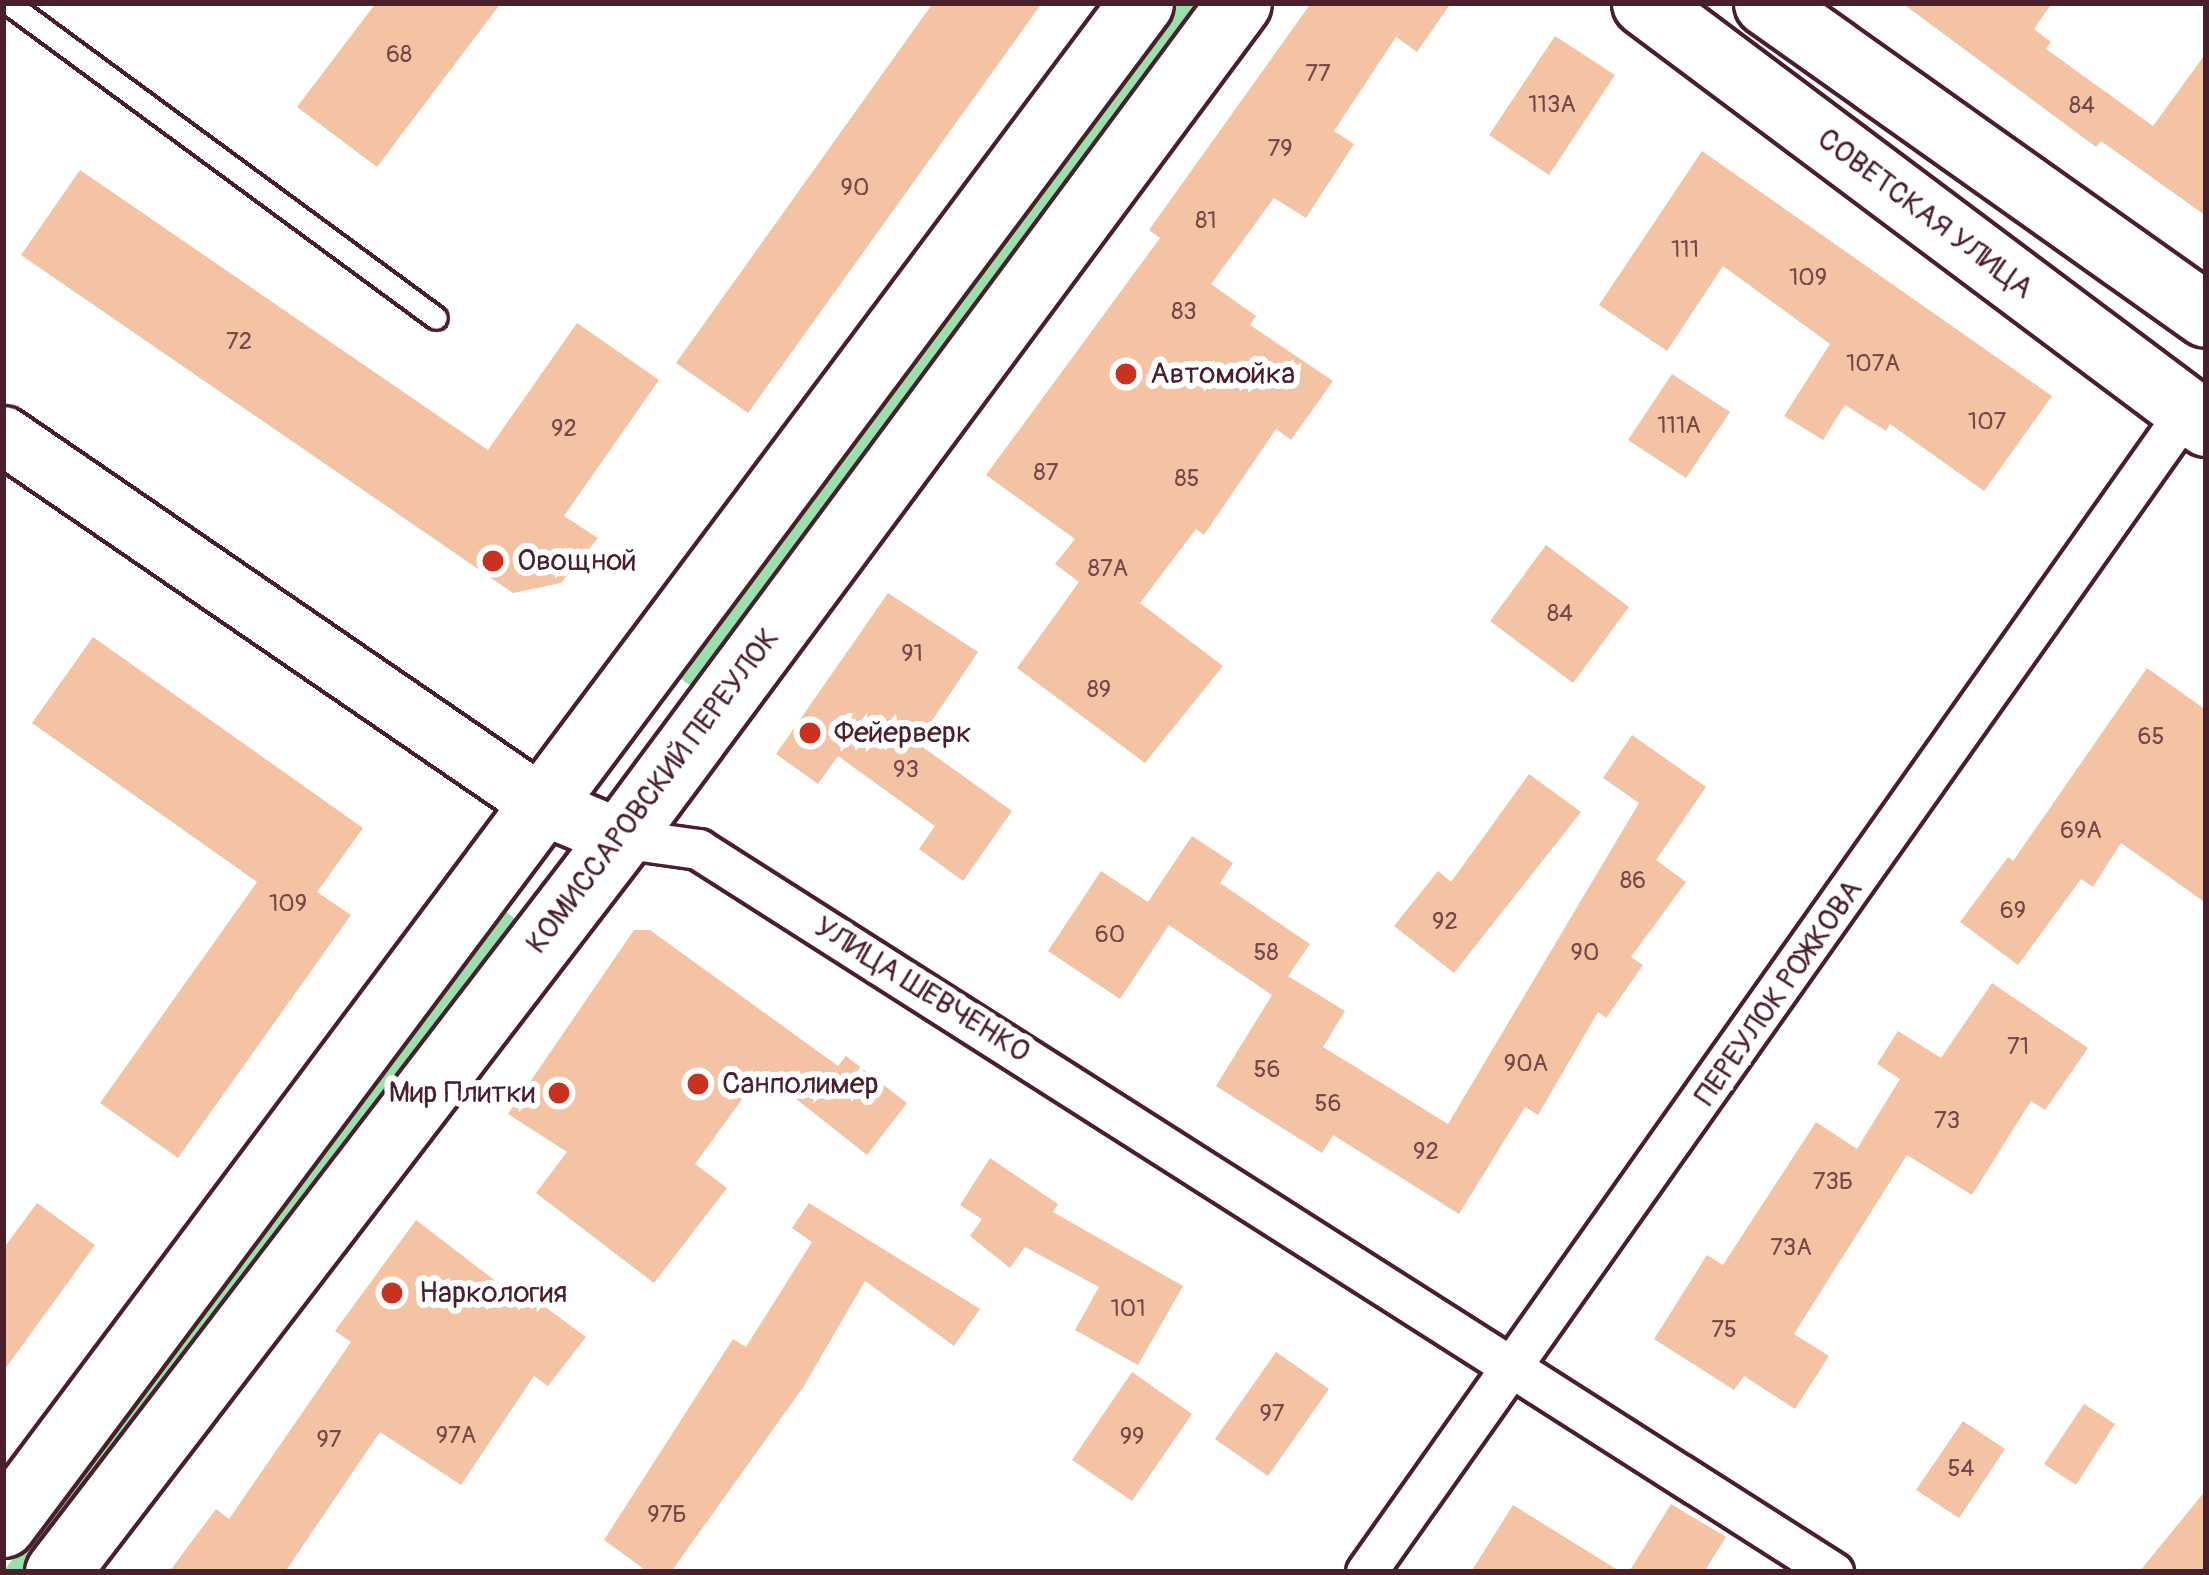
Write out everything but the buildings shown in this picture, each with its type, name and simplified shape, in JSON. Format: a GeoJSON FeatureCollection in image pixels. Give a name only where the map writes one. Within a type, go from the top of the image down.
{"type":"FeatureCollection","features":[{"type":"Feature","properties":{"kind":"main road"},"geometry":{"type":"LineString","coordinates":[[3,1525],[1141,3]]}},
{"type":"Feature","properties":{"kind":"main road","name":"КОМИССАРОВСКИЙ ПЕРЕУЛОК"},"geometry":{"type":"LineString","coordinates":[[57,1572],[620,838],[1239,3]]}},
{"type":"Feature","properties":{"kind":"main road","name":"СОВЕТСКАЯ УЛИЦА"},"geometry":{"type":"LineString","coordinates":[[1644,3],[2196,417]]}},
{"type":"Feature","properties":{"kind":"main road"},"geometry":{"type":"LineString","coordinates":[[1766,3],[2206,315]]}},
{"type":"Feature","properties":{"kind":"main road","name":"УЛИЦА ШЕВЧЕНКО"},"geometry":{"type":"LineString","coordinates":[[3,435],[544,806],[620,838]]}},
{"type":"Feature","properties":{"kind":"street","name":"ПЕРЕУЛОК РОЖКОВА"},"geometry":{"type":"LineString","coordinates":[[1366,1572],[2196,417]]}},
{"type":"Feature","properties":{"kind":"street","name":"УЛИЦА ШЕВЧЕНКО"},"geometry":{"type":"LineString","coordinates":[[620,838],[698,849],[1518,1366],[1833,1572]]}},
{"type":"Feature","properties":{"kind":"lane"},"geometry":{"type":"LineString","coordinates":[[8,3],[436,318]]}},
{"type":"Feature","properties":{"kind":"green space"},"geometry":{"type":"Polygon","coordinates":[[[1170,3],[1203,3],[695,689],[673,673],[1170,3]]]}},
{"type":"Feature","properties":{"kind":"green space"},"geometry":{"type":"Polygon","coordinates":[[[501,908],[518,921],[25,1572],[3,1572],[501,908]]]}},
{"type":"Feature","properties":{"kind":"place","name":"Автомойка"},"geometry":{"type":"Point","coordinates":[1126,374]}},
{"type":"Feature","properties":{"kind":"place","name":"Овощной"},"geometry":{"type":"Point","coordinates":[493,561]}},
{"type":"Feature","properties":{"kind":"place","name":"Фейерверк"},"geometry":{"type":"Point","coordinates":[810,733]}},
{"type":"Feature","properties":{"kind":"place","name":"Санполимер"},"geometry":{"type":"Point","coordinates":[698,1084]}},
{"type":"Feature","properties":{"kind":"place","name":"Мир Плитки"},"geometry":{"type":"Point","coordinates":[559,1093]}},
{"type":"Feature","properties":{"kind":"place","name":"Наркология"},"geometry":{"type":"Point","coordinates":[392,1293]}}]}
